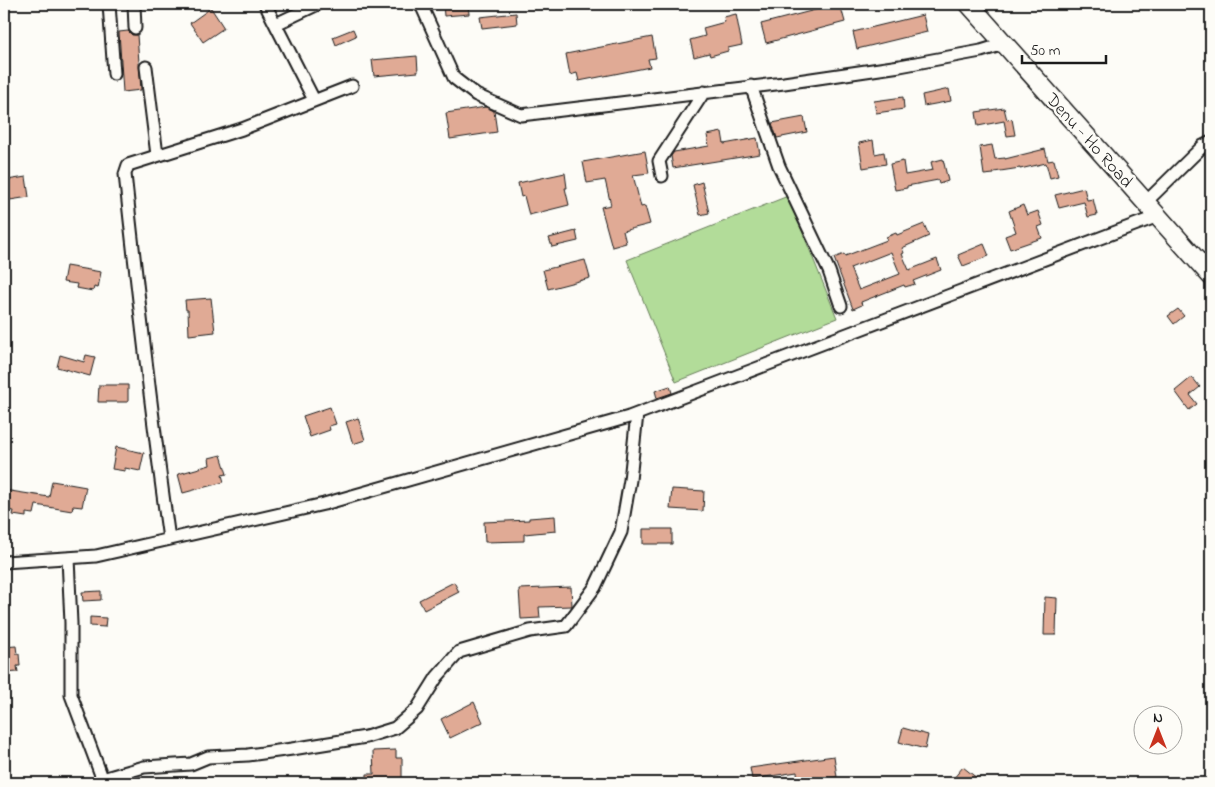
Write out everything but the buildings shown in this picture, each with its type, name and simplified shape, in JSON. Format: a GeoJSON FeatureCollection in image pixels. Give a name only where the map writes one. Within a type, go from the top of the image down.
{"type":"FeatureCollection","features":[{"type":"Feature","properties":{"kind":"main road","name":"Denu - Ho Road"},"geometry":{"type":"LineString","coordinates":[[969,4],[1211,276]]}},
{"type":"Feature","properties":{"kind":"street"},"geometry":{"type":"LineString","coordinates":[[109,4],[114,74]]}},
{"type":"Feature","properties":{"kind":"street"},"geometry":{"type":"LineString","coordinates":[[134,4],[135,28]]}},
{"type":"Feature","properties":{"kind":"street"},"geometry":{"type":"LineString","coordinates":[[265,4],[314,100]]}},
{"type":"Feature","properties":{"kind":"street"},"geometry":{"type":"LineString","coordinates":[[276,24],[318,4]]}},
{"type":"Feature","properties":{"kind":"street"},"geometry":{"type":"LineString","coordinates":[[418,4],[422,7],[454,78],[476,95],[521,115],[900,66],[981,52],[1004,44]]}},
{"type":"Feature","properties":{"kind":"street"},"geometry":{"type":"LineString","coordinates":[[146,67],[157,155]]}},
{"type":"Feature","properties":{"kind":"street"},"geometry":{"type":"LineString","coordinates":[[169,539],[153,423],[125,174],[128,165],[242,129],[352,86]]}},
{"type":"Feature","properties":{"kind":"street"},"geometry":{"type":"LineString","coordinates":[[751,86],[779,166],[829,272],[841,306]]}},
{"type":"Feature","properties":{"kind":"street"},"geometry":{"type":"LineString","coordinates":[[662,176],[659,161],[704,92]]}},
{"type":"Feature","properties":{"kind":"street"},"geometry":{"type":"LineString","coordinates":[[1146,202],[1203,146],[1211,142]]}},
{"type":"Feature","properties":{"kind":"street"},"geometry":{"type":"LineString","coordinates":[[4,562],[96,556],[324,504],[637,414],[1158,216]]}},
{"type":"Feature","properties":{"kind":"street"},"geometry":{"type":"LineString","coordinates":[[68,558],[71,623],[71,695],[103,781],[144,767],[191,764],[208,756],[248,755],[366,737],[395,728],[417,709],[437,677],[459,652],[530,631],[566,626],[595,587],[621,532],[630,480],[637,414]]}},
{"type":"Feature","properties":{"kind":"green space"},"geometry":{"type":"Polygon","coordinates":[[[788,196],[837,318],[676,382],[627,260],[788,196]]]}}]}
